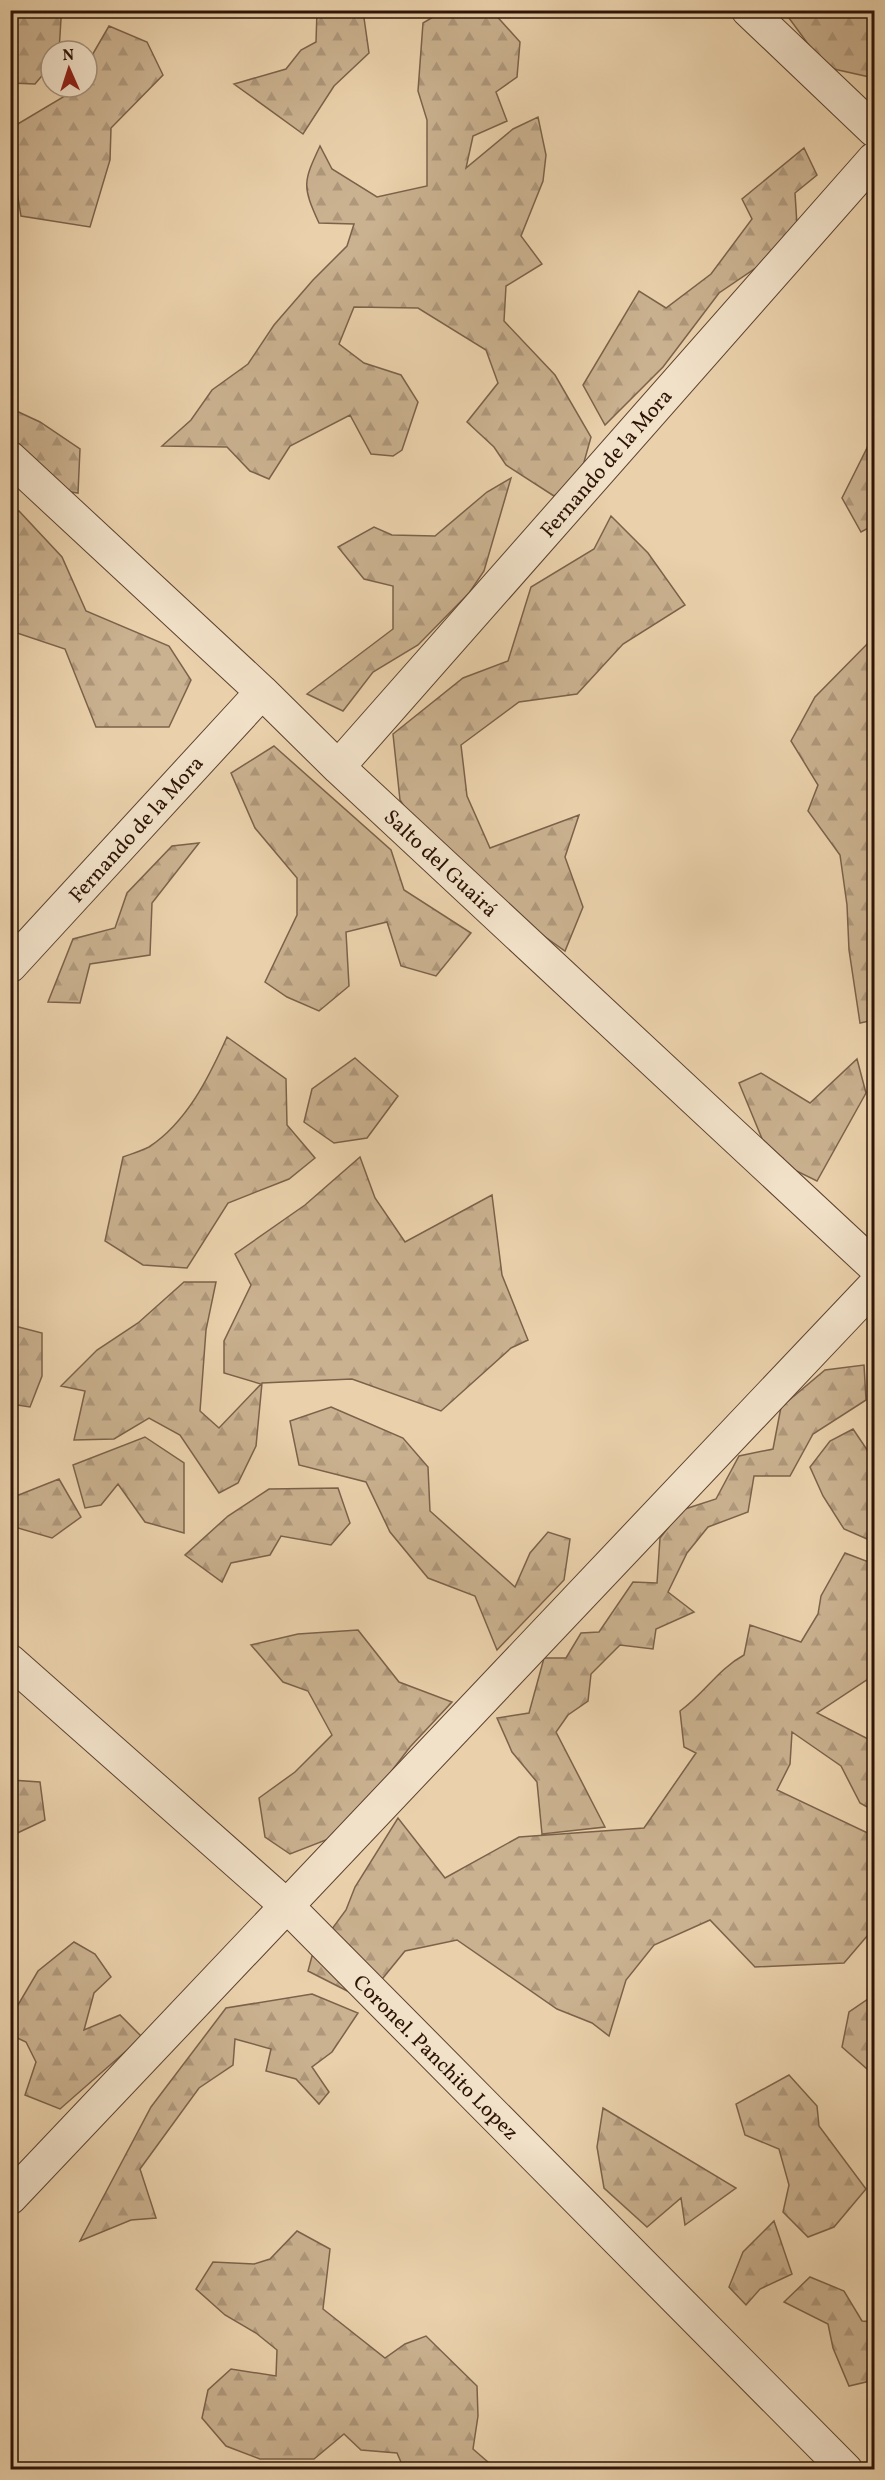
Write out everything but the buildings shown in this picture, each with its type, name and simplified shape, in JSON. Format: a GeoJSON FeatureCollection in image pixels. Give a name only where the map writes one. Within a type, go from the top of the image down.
{"type":"FeatureCollection","features":[{"type":"Feature","properties":{"kind":"street"},"geometry":{"type":"LineString","coordinates":[[748,10],[874,130]]}},
{"type":"Feature","properties":{"kind":"street","name":"Fernando de la Mora"},"geometry":{"type":"LineString","coordinates":[[338,767],[874,159]]}},
{"type":"Feature","properties":{"kind":"street","name":"Salto del Guairá"},"geometry":{"type":"LineString","coordinates":[[10,458],[874,1266]]}},
{"type":"Feature","properties":{"kind":"street","name":"Fernando de la Mora"},"geometry":{"type":"LineString","coordinates":[[10,966],[262,692]]}},
{"type":"Feature","properties":{"kind":"street"},"geometry":{"type":"LineString","coordinates":[[10,2198],[874,1286]]}},
{"type":"Feature","properties":{"kind":"street","name":"Coronel. Panchito Lopez"},"geometry":{"type":"LineString","coordinates":[[10,1661],[288,1907],[846,2469]]}},
{"type":"Feature","properties":{"kind":"green space"},"geometry":{"type":"Polygon","coordinates":[[[10,11],[59,11],[60,39],[39,39],[39,79],[35,84],[11,83],[10,11]]]}},
{"type":"Feature","properties":{"kind":"green space"},"geometry":{"type":"Polygon","coordinates":[[[317,11],[363,11],[369,53],[334,86],[303,134],[234,84],[286,69],[301,50],[316,42],[317,11]]]}},
{"type":"Feature","properties":{"kind":"green space"},"geometry":{"type":"Polygon","coordinates":[[[443,11],[492,11],[520,42],[517,77],[496,92],[507,121],[473,136],[466,168],[513,129],[538,117],[546,155],[543,181],[521,236],[542,264],[506,286],[504,321],[555,375],[591,437],[579,480],[554,496],[506,465],[494,447],[467,422],[498,383],[486,350],[418,308],[354,307],[339,344],[364,363],[401,375],[418,402],[402,450],[393,456],[371,454],[350,415],[290,446],[269,479],[250,471],[227,447],[162,446],[191,420],[212,390],[248,364],[274,325],[313,280],[347,246],[354,224],[319,223],[307,192],[310,168],[320,146],[332,169],[377,197],[427,186],[427,120],[418,91],[423,23],[443,11]]]}},
{"type":"Feature","properties":{"kind":"green space"},"geometry":{"type":"Polygon","coordinates":[[[779,11],[874,11],[874,78],[825,67],[789,18],[779,11]]]}},
{"type":"Feature","properties":{"kind":"green space"},"geometry":{"type":"Polygon","coordinates":[[[109,26],[147,42],[163,75],[111,128],[110,160],[90,227],[21,216],[11,155],[11,128],[60,99],[99,99],[99,43],[109,26]]]}},
{"type":"Feature","properties":{"kind":"green space"},"geometry":{"type":"Polygon","coordinates":[[[804,148],[817,175],[795,193],[797,225],[766,261],[719,293],[663,367],[605,425],[583,385],[639,291],[666,308],[711,274],[752,219],[742,199],[804,148]]]}},
{"type":"Feature","properties":{"kind":"green space"},"geometry":{"type":"Polygon","coordinates":[[[10,408],[40,422],[80,449],[78,493],[11,482],[10,408]]]}},
{"type":"Feature","properties":{"kind":"green space"},"geometry":{"type":"Polygon","coordinates":[[[868,446],[874,448],[874,525],[861,532],[842,498],[868,446]]]}},
{"type":"Feature","properties":{"kind":"green space"},"geometry":{"type":"Polygon","coordinates":[[[511,478],[484,571],[469,593],[418,645],[373,672],[343,711],[307,694],[393,629],[393,586],[364,579],[338,547],[374,527],[392,535],[435,536],[487,492],[511,478]]]}},
{"type":"Feature","properties":{"kind":"green space"},"geometry":{"type":"Polygon","coordinates":[[[19,511],[62,557],[86,611],[169,646],[191,680],[169,727],[96,727],[65,649],[11,631],[11,514],[19,511]]]}},
{"type":"Feature","properties":{"kind":"green space"},"geometry":{"type":"Polygon","coordinates":[[[611,516],[648,553],[685,605],[623,644],[577,694],[519,702],[461,745],[467,796],[490,848],[579,815],[565,857],[583,907],[565,951],[442,864],[400,800],[393,734],[463,678],[508,661],[531,587],[594,549],[611,516]]]}},
{"type":"Feature","properties":{"kind":"green space"},"geometry":{"type":"Polygon","coordinates":[[[874,637],[874,1020],[860,1023],[849,950],[847,905],[840,855],[808,811],[818,785],[791,741],[815,697],[874,637]]]}},
{"type":"Feature","properties":{"kind":"green space"},"geometry":{"type":"Polygon","coordinates":[[[274,746],[391,850],[404,890],[471,933],[436,976],[401,966],[387,922],[346,932],[349,986],[319,1011],[287,997],[265,982],[297,915],[297,878],[255,828],[231,773],[274,746]]]}},
{"type":"Feature","properties":{"kind":"green space"},"geometry":{"type":"Polygon","coordinates":[[[199,843],[152,903],[150,955],[90,964],[80,1003],[48,1002],[73,939],[115,928],[127,893],[172,846],[199,843]]]}},
{"type":"Feature","properties":{"kind":"green space"},"geometry":{"type":"Polygon","coordinates":[[[227,1037],[286,1079],[287,1125],[315,1158],[289,1179],[228,1203],[187,1268],[143,1265],[105,1241],[123,1157],[149,1147],[175,1125],[186,1112],[213,1068],[227,1037]]]}},
{"type":"Feature","properties":{"kind":"green space"},"geometry":{"type":"Polygon","coordinates":[[[355,1058],[398,1096],[367,1138],[334,1143],[304,1122],[312,1089],[355,1058]]]}},
{"type":"Feature","properties":{"kind":"green space"},"geometry":{"type":"Polygon","coordinates":[[[857,1059],[866,1093],[817,1181],[780,1163],[765,1146],[739,1083],[761,1073],[810,1103],[857,1059]]]}},
{"type":"Feature","properties":{"kind":"green space"},"geometry":{"type":"Polygon","coordinates":[[[360,1157],[375,1198],[405,1242],[492,1195],[502,1275],[528,1340],[511,1348],[441,1411],[352,1379],[262,1383],[256,1446],[238,1483],[219,1493],[180,1435],[149,1418],[114,1439],[74,1440],[85,1391],[61,1386],[97,1350],[138,1323],[184,1282],[216,1282],[206,1330],[200,1411],[219,1428],[261,1384],[224,1373],[224,1341],[251,1285],[235,1254],[305,1205],[360,1157]]]}},
{"type":"Feature","properties":{"kind":"green space"},"geometry":{"type":"Polygon","coordinates":[[[11,1325],[42,1333],[42,1376],[30,1407],[11,1404],[11,1325]]]}},
{"type":"Feature","properties":{"kind":"green space"},"geometry":{"type":"Polygon","coordinates":[[[864,1365],[866,1400],[813,1434],[790,1476],[754,1476],[748,1512],[708,1527],[687,1553],[668,1592],[694,1612],[656,1629],[653,1649],[620,1645],[591,1674],[588,1701],[568,1715],[556,1732],[605,1827],[542,1834],[537,1782],[512,1752],[497,1718],[529,1713],[544,1658],[566,1658],[581,1633],[599,1632],[633,1582],[657,1583],[660,1538],[682,1510],[716,1499],[739,1456],[773,1449],[781,1407],[825,1370],[864,1365]]]}},
{"type":"Feature","properties":{"kind":"green space"},"geometry":{"type":"Polygon","coordinates":[[[331,1407],[403,1438],[428,1467],[430,1511],[515,1587],[530,1553],[548,1532],[570,1539],[564,1580],[497,1650],[475,1596],[428,1578],[390,1532],[366,1482],[299,1465],[290,1421],[331,1407]]]}},
{"type":"Feature","properties":{"kind":"green space"},"geometry":{"type":"Polygon","coordinates":[[[853,1429],[874,1460],[874,1542],[844,1529],[823,1496],[810,1467],[830,1441],[853,1429]]]}},
{"type":"Feature","properties":{"kind":"green space"},"geometry":{"type":"Polygon","coordinates":[[[145,1437],[184,1463],[184,1533],[145,1522],[118,1484],[101,1505],[85,1508],[73,1465],[145,1437]]]}},
{"type":"Feature","properties":{"kind":"green space"},"geometry":{"type":"Polygon","coordinates":[[[59,1479],[81,1517],[52,1538],[11,1526],[11,1498],[59,1479]]]}},
{"type":"Feature","properties":{"kind":"green space"},"geometry":{"type":"Polygon","coordinates":[[[338,1488],[350,1523],[331,1545],[281,1536],[270,1555],[231,1563],[222,1582],[185,1555],[228,1516],[269,1489],[338,1488]]]}},
{"type":"Feature","properties":{"kind":"green space"},"geometry":{"type":"Polygon","coordinates":[[[845,1553],[874,1564],[874,1675],[817,1713],[874,1742],[874,1811],[860,1803],[841,1766],[792,1732],[790,1764],[777,1790],[874,1836],[874,1928],[844,1963],[755,1967],[710,1920],[654,1945],[626,1980],[609,2036],[592,2023],[557,2009],[457,1940],[405,1951],[365,2000],[308,1971],[312,1956],[346,1910],[355,1887],[398,1818],[445,1878],[519,1837],[644,1828],[696,1753],[684,1747],[680,1711],[726,1667],[744,1655],[750,1625],[801,1642],[818,1614],[821,1596],[845,1553]]]}},
{"type":"Feature","properties":{"kind":"green space"},"geometry":{"type":"Polygon","coordinates":[[[358,1630],[399,1682],[452,1702],[410,1747],[344,1833],[290,1854],[265,1837],[259,1798],[295,1772],[332,1735],[308,1691],[283,1682],[251,1645],[298,1634],[358,1630]]]}},
{"type":"Feature","properties":{"kind":"green space"},"geometry":{"type":"Polygon","coordinates":[[[11,1722],[15,1726],[11,1780],[11,1722]]]}},
{"type":"Feature","properties":{"kind":"green space"},"geometry":{"type":"Polygon","coordinates":[[[11,1780],[40,1782],[45,1820],[11,1836],[11,1780]]]}},
{"type":"Feature","properties":{"kind":"green space"},"geometry":{"type":"Polygon","coordinates":[[[74,1942],[95,1954],[111,1977],[94,1993],[84,2030],[120,2015],[142,2037],[60,2109],[25,2095],[36,2062],[26,2042],[11,2035],[11,2006],[18,2005],[38,1971],[74,1942]]]}},
{"type":"Feature","properties":{"kind":"green space"},"geometry":{"type":"Polygon","coordinates":[[[312,1994],[358,2013],[332,2052],[312,2067],[329,2092],[319,2104],[296,2079],[266,2071],[271,2049],[235,2039],[233,2065],[199,2088],[140,2169],[156,2218],[131,2220],[80,2241],[151,2107],[226,2008],[312,1994]]]}},
{"type":"Feature","properties":{"kind":"green space"},"geometry":{"type":"Polygon","coordinates":[[[874,1995],[874,2075],[842,2047],[849,2012],[874,1995]]]}},
{"type":"Feature","properties":{"kind":"green space"},"geometry":{"type":"Polygon","coordinates":[[[789,2075],[817,2106],[819,2126],[866,2189],[834,2227],[808,2237],[783,2212],[789,2185],[779,2149],[745,2135],[736,2104],[789,2075]]]}},
{"type":"Feature","properties":{"kind":"green space"},"geometry":{"type":"Polygon","coordinates":[[[603,2108],[736,2188],[685,2225],[681,2198],[647,2227],[604,2188],[597,2147],[603,2108]]]}},
{"type":"Feature","properties":{"kind":"green space"},"geometry":{"type":"Polygon","coordinates":[[[774,2221],[792,2274],[760,2289],[746,2305],[729,2287],[743,2252],[774,2221]]]}},
{"type":"Feature","properties":{"kind":"green space"},"geometry":{"type":"Polygon","coordinates":[[[297,2231],[330,2249],[323,2309],[385,2358],[405,2344],[426,2336],[477,2386],[478,2416],[473,2449],[496,2469],[404,2469],[397,2453],[361,2450],[344,2434],[314,2459],[260,2459],[226,2446],[202,2418],[208,2390],[231,2369],[276,2376],[277,2350],[256,2333],[225,2315],[196,2289],[213,2262],[254,2264],[270,2259],[297,2231]]]}},
{"type":"Feature","properties":{"kind":"green space"},"geometry":{"type":"Polygon","coordinates":[[[810,2277],[844,2291],[862,2321],[874,2322],[874,2373],[866,2382],[849,2386],[833,2348],[828,2324],[784,2302],[810,2277]]]}}]}
